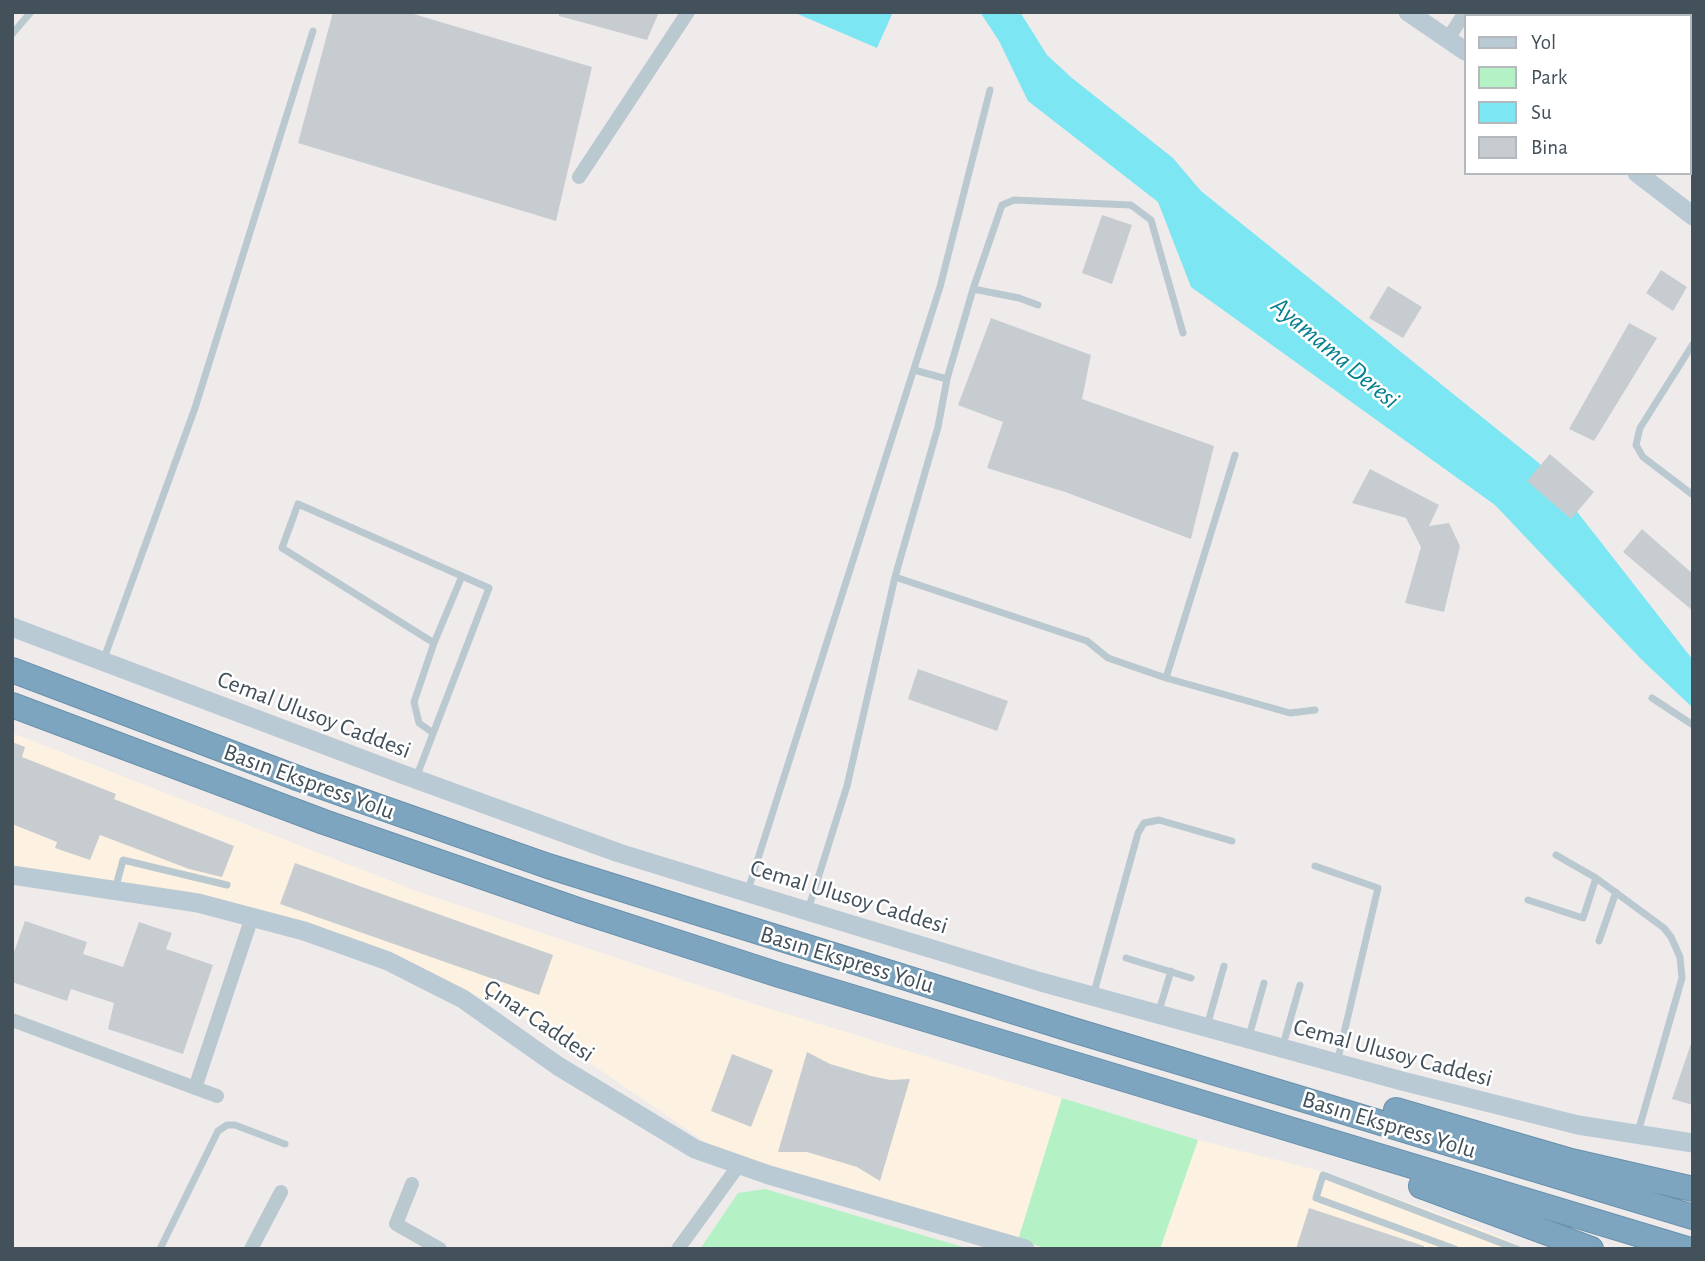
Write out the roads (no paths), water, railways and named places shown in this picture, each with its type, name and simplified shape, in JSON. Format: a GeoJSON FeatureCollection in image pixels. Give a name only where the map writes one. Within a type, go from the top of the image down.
{"type":"FeatureCollection","features":[{"type":"Feature","properties":{"kind":"highway","name":"Basın Ekspress Yolu"},"geometry":{"type":"LineString","coordinates":[[12,670],[300,779],[548,866],[892,975],[1693,1217]]}},
{"type":"Feature","properties":{"kind":"highway","name":"Basın Ekspress Yolu"},"geometry":{"type":"LineString","coordinates":[[12,705],[279,806],[502,884],[779,975],[1687,1249]]}},
{"type":"Feature","properties":{"kind":"highway"},"geometry":{"type":"LineString","coordinates":[[1277,1091],[1332,1095],[1365,1102],[1622,1174],[1693,1187]]}},
{"type":"Feature","properties":{"kind":"highway"},"geometry":{"type":"LineString","coordinates":[[1203,1104],[1229,1121],[1249,1129],[1454,1197],[1591,1249]]}},
{"type":"Feature","properties":{"kind":"highway"},"geometry":{"type":"LineString","coordinates":[[1454,1197],[1560,1249]]}},
{"type":"Feature","properties":{"kind":"main road"},"geometry":{"type":"LineString","coordinates":[[1408,12],[1464,50]]}},
{"type":"Feature","properties":{"kind":"main road"},"geometry":{"type":"LineString","coordinates":[[1640,175],[1693,216]]}},
{"type":"Feature","properties":{"kind":"main road","name":"Cemal Ulusoy Caddesi"},"geometry":{"type":"LineString","coordinates":[[12,627],[620,853],[807,911],[1093,997],[1337,1064],[1578,1125],[1693,1143]]}},
{"type":"Feature","properties":{"kind":"main road","name":"Çınar Caddesi"},"geometry":{"type":"LineString","coordinates":[[12,875],[198,903],[304,931],[388,961],[463,999],[558,1066],[695,1149],[739,1165],[1025,1249]]}},
{"type":"Feature","properties":{"kind":"street"},"geometry":{"type":"LineString","coordinates":[[579,177],[688,12]]}},
{"type":"Feature","properties":{"kind":"street"},"geometry":{"type":"LineString","coordinates":[[1448,39],[1465,12]]}},
{"type":"Feature","properties":{"kind":"street"},"geometry":{"type":"LineString","coordinates":[[195,1088],[252,917]]}},
{"type":"Feature","properties":{"kind":"street"},"geometry":{"type":"LineString","coordinates":[[12,1020],[217,1096]]}},
{"type":"Feature","properties":{"kind":"street"},"geometry":{"type":"LineString","coordinates":[[678,1249],[739,1165]]}},
{"type":"Feature","properties":{"kind":"street"},"geometry":{"type":"LineString","coordinates":[[412,1184],[396,1224],[440,1249]]}},
{"type":"Feature","properties":{"kind":"street"},"geometry":{"type":"LineString","coordinates":[[251,1249],[281,1192]]}},
{"type":"Feature","properties":{"kind":"lane"},"geometry":{"type":"LineString","coordinates":[[12,34],[31,12]]}},
{"type":"Feature","properties":{"kind":"lane"},"geometry":{"type":"LineString","coordinates":[[103,662],[195,408],[313,31]]}},
{"type":"Feature","properties":{"kind":"lane"},"geometry":{"type":"LineString","coordinates":[[747,891],[940,287],[990,90]]}},
{"type":"Feature","properties":{"kind":"lane"},"geometry":{"type":"LineString","coordinates":[[807,911],[847,786],[895,577],[938,427],[947,379],[973,289],[1002,205],[1014,200],[1131,205],[1151,220],[1183,333]]}},
{"type":"Feature","properties":{"kind":"lane"},"geometry":{"type":"LineString","coordinates":[[973,289],[1019,298],[1038,305]]}},
{"type":"Feature","properties":{"kind":"lane"},"geometry":{"type":"LineString","coordinates":[[1693,344],[1640,428],[1636,445],[1643,457],[1693,495]]}},
{"type":"Feature","properties":{"kind":"lane"},"geometry":{"type":"LineString","coordinates":[[914,370],[947,379]]}},
{"type":"Feature","properties":{"kind":"lane"},"geometry":{"type":"LineString","coordinates":[[1166,678],[1235,455]]}},
{"type":"Feature","properties":{"kind":"lane"},"geometry":{"type":"LineString","coordinates":[[416,779],[489,588],[298,504],[282,548],[434,643]]}},
{"type":"Feature","properties":{"kind":"lane"},"geometry":{"type":"LineString","coordinates":[[433,733],[419,723],[414,702],[434,643],[462,576]]}},
{"type":"Feature","properties":{"kind":"lane"},"geometry":{"type":"LineString","coordinates":[[895,577],[1087,642],[1108,659],[1166,678],[1290,713],[1315,710]]}},
{"type":"Feature","properties":{"kind":"lane"},"geometry":{"type":"LineString","coordinates":[[1652,698],[1693,724]]}},
{"type":"Feature","properties":{"kind":"lane"},"geometry":{"type":"LineString","coordinates":[[1093,997],[1138,833],[1144,824],[1159,820],[1232,841]]}},
{"type":"Feature","properties":{"kind":"lane"},"geometry":{"type":"LineString","coordinates":[[1556,855],[1616,892],[1664,928],[1676,948],[1682,978],[1637,1135]]}},
{"type":"Feature","properties":{"kind":"lane"},"geometry":{"type":"LineString","coordinates":[[114,892],[122,860],[227,886]]}},
{"type":"Feature","properties":{"kind":"lane"},"geometry":{"type":"LineString","coordinates":[[1315,866],[1378,888],[1337,1064]]}},
{"type":"Feature","properties":{"kind":"lane"},"geometry":{"type":"LineString","coordinates":[[1528,900],[1583,918],[1595,878]]}},
{"type":"Feature","properties":{"kind":"lane"},"geometry":{"type":"LineString","coordinates":[[1599,940],[1616,892]]}},
{"type":"Feature","properties":{"kind":"lane"},"geometry":{"type":"LineString","coordinates":[[1126,958],[1191,978]]}},
{"type":"Feature","properties":{"kind":"lane"},"geometry":{"type":"LineString","coordinates":[[1206,1029],[1224,966]]}},
{"type":"Feature","properties":{"kind":"lane"},"geometry":{"type":"LineString","coordinates":[[1158,1015],[1171,971]]}},
{"type":"Feature","properties":{"kind":"lane"},"geometry":{"type":"LineString","coordinates":[[1248,1040],[1264,983]]}},
{"type":"Feature","properties":{"kind":"lane"},"geometry":{"type":"LineString","coordinates":[[1282,1049],[1300,985]]}},
{"type":"Feature","properties":{"kind":"lane"},"geometry":{"type":"LineString","coordinates":[[160,1249],[218,1131],[227,1125],[235,1125],[285,1144]]}},
{"type":"Feature","properties":{"kind":"lane"},"geometry":{"type":"LineString","coordinates":[[1455,1249],[1316,1198],[1323,1175],[1517,1249]]}},
{"type":"Feature","properties":{"kind":"water"},"geometry":{"type":"Polygon","coordinates":[[[793,12],[893,12],[877,48],[793,12]]]}},
{"type":"Feature","properties":{"kind":"water","name":"Ayamama Deresi"},"geometry":{"type":"Polygon","coordinates":[[[980,12],[1020,12],[1047,55],[1173,158],[1201,191],[1539,463],[1693,660],[1693,708],[1641,659],[1495,505],[1191,287],[1158,202],[1028,101],[999,41],[980,12]]]}}]}
